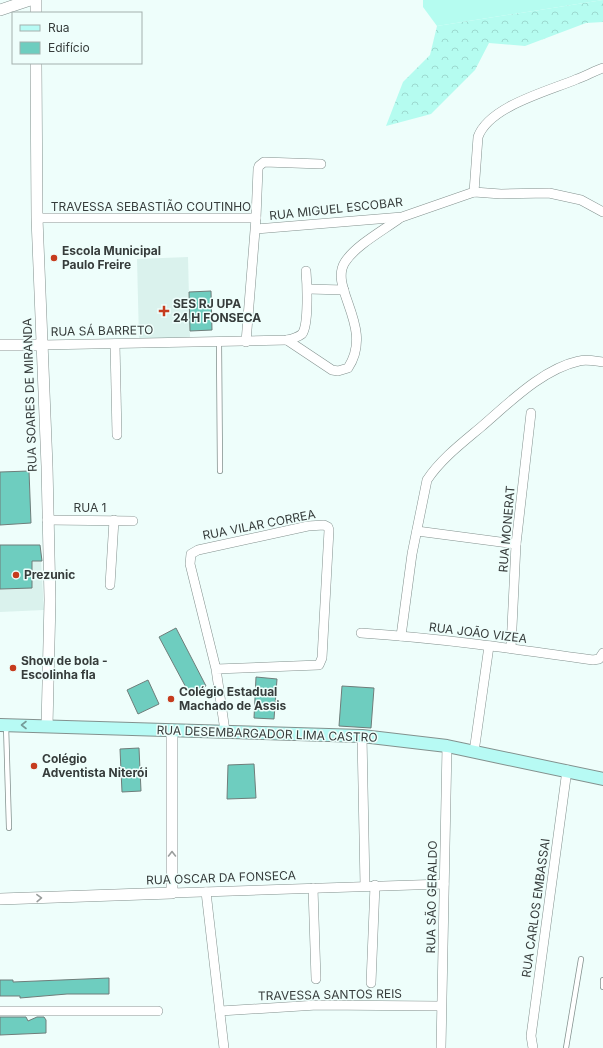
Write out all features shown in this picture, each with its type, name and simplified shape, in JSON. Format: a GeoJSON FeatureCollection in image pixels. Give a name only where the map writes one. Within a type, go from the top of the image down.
{"type":"FeatureCollection","features":[{"type":"Feature","properties":{"kind":"main road","name":"RUA DESEMBARGADOR LIMA CASTRO"},"geometry":{"type":"LineString","coordinates":[[3,725],[362,736],[447,746],[567,770],[603,779]]}},
{"type":"Feature","properties":{"kind":"street"},"geometry":{"type":"LineString","coordinates":[[0,10],[30,0]]}},
{"type":"Feature","properties":{"kind":"street"},"geometry":{"type":"LineString","coordinates":[[36,0],[36,12]]}},
{"type":"Feature","properties":{"kind":"street","name":"RUA SOARES DE MIRANDA"},"geometry":{"type":"LineString","coordinates":[[36,64],[36,218],[42,345],[50,600],[47,726]]}},
{"type":"Feature","properties":{"kind":"street"},"geometry":{"type":"LineString","coordinates":[[474,192],[478,137],[480,130],[496,116],[512,106],[546,90],[603,68]]}},
{"type":"Feature","properties":{"kind":"street"},"geometry":{"type":"LineString","coordinates":[[256,218],[258,169],[261,164],[264,162],[321,164]]}},
{"type":"Feature","properties":{"kind":"street","name":"RUA MIGUEL ESCOBAR"},"geometry":{"type":"LineString","coordinates":[[256,229],[402,217],[474,192],[501,194],[549,193],[581,200],[603,212]]}},
{"type":"Feature","properties":{"kind":"street"},"geometry":{"type":"LineString","coordinates":[[287,340],[332,370],[338,371],[348,368],[356,350],[358,339],[355,321],[344,290],[342,271],[345,263],[352,254],[402,217]]}},
{"type":"Feature","properties":{"kind":"street","name":"TRAVESSA SEBASTIÃO COUTINHO"},"geometry":{"type":"LineString","coordinates":[[36,218],[256,218],[246,342]]}},
{"type":"Feature","properties":{"kind":"street","name":"RUA SÁ BARRETO"},"geometry":{"type":"LineString","coordinates":[[0,345],[246,342],[287,340],[302,334],[305,328],[308,289],[306,271]]}},
{"type":"Feature","properties":{"kind":"street"},"geometry":{"type":"LineString","coordinates":[[308,289],[344,290]]}},
{"type":"Feature","properties":{"kind":"street"},"geometry":{"type":"LineString","coordinates":[[115,344],[117,435]]}},
{"type":"Feature","properties":{"kind":"street"},"geometry":{"type":"LineString","coordinates":[[401,636],[412,554],[427,480],[433,471],[459,445],[522,390],[551,373],[579,361],[603,362]]}},
{"type":"Feature","properties":{"kind":"street","name":"RUA MONERAT"},"geometry":{"type":"LineString","coordinates":[[511,648],[516,544],[531,413]]}},
{"type":"Feature","properties":{"kind":"street","name":"RUA 1"},"geometry":{"type":"LineString","coordinates":[[47,520],[132,521]]}},
{"type":"Feature","properties":{"kind":"street"},"geometry":{"type":"LineString","coordinates":[[110,585],[114,520]]}},
{"type":"Feature","properties":{"kind":"street","name":"RUA VILAR CORREA"},"geometry":{"type":"LineString","coordinates":[[216,669],[320,664],[322,658],[328,527],[324,525],[308,526],[198,550],[191,554],[190,564],[216,669],[225,732]]}},
{"type":"Feature","properties":{"kind":"street"},"geometry":{"type":"LineString","coordinates":[[417,531],[516,544]]}},
{"type":"Feature","properties":{"kind":"street","name":"RUA JOÃO VIZEA"},"geometry":{"type":"LineString","coordinates":[[361,633],[511,648],[593,660],[599,659],[603,653]]}},
{"type":"Feature","properties":{"kind":"street"},"geometry":{"type":"LineString","coordinates":[[474,752],[489,646]]}},
{"type":"Feature","properties":{"kind":"street"},"geometry":{"type":"LineString","coordinates":[[172,730],[172,894]]}},
{"type":"Feature","properties":{"kind":"street"},"geometry":{"type":"LineString","coordinates":[[362,736],[370,886],[371,983]]}},
{"type":"Feature","properties":{"kind":"street","name":"RUA SÃO GERALDO"},"geometry":{"type":"LineString","coordinates":[[441,1048],[447,746]]}},
{"type":"Feature","properties":{"kind":"street","name":"RUA CARLOS EMBASSAI"},"geometry":{"type":"LineString","coordinates":[[533,1048],[531,1036],[567,770]]}},
{"type":"Feature","properties":{"kind":"street","name":"RUA OSCAR DA FONSECA"},"geometry":{"type":"LineString","coordinates":[[0,899],[444,884]]}},
{"type":"Feature","properties":{"kind":"street"},"geometry":{"type":"LineString","coordinates":[[313,888],[316,980]]}},
{"type":"Feature","properties":{"kind":"street"},"geometry":{"type":"LineString","coordinates":[[206,892],[224,1048]]}},
{"type":"Feature","properties":{"kind":"street","name":"TRAVESSA SANTOS REIS"},"geometry":{"type":"LineString","coordinates":[[220,1011],[317,1005],[441,1006]]}},
{"type":"Feature","properties":{"kind":"street"},"geometry":{"type":"LineString","coordinates":[[0,1011],[158,1011]]}},
{"type":"Feature","properties":{"kind":"lane"},"geometry":{"type":"LineString","coordinates":[[219,342],[220,471]]}},
{"type":"Feature","properties":{"kind":"lane"},"geometry":{"type":"LineString","coordinates":[[3,725],[9,828]]}},
{"type":"Feature","properties":{"kind":"lane"},"geometry":{"type":"LineString","coordinates":[[566,1048],[581,959]]}},
{"type":"Feature","properties":{"kind":"shaded area","name":"SES RJ UPA 24 H FONSECA"},"geometry":{"type":"Polygon","coordinates":[[[188,257],[190,338],[139,340],[137,259],[188,257]]]}},
{"type":"Feature","properties":{"kind":"shaded area"},"geometry":{"type":"Polygon","coordinates":[[[0,545],[40,545],[44,610],[0,612],[0,545]]]}},
{"type":"Feature","properties":{"kind":"green space"},"geometry":{"type":"Polygon","coordinates":[[[423,0],[603,0],[437,26],[423,7],[423,0]]]}},
{"type":"Feature","properties":{"kind":"green space"},"geometry":{"type":"Polygon","coordinates":[[[603,0],[603,22],[586,23],[525,46],[489,43],[475,70],[431,114],[386,126],[403,82],[430,55],[437,26],[603,0]]]}},
{"type":"Feature","properties":{"kind":"building"},"geometry":{"type":"Polygon","coordinates":[[[211,291],[212,330],[190,331],[189,292],[211,291]]]}},
{"type":"Feature","properties":{"kind":"building"},"geometry":{"type":"Polygon","coordinates":[[[29,471],[31,523],[0,525],[0,472],[29,471]]]}},
{"type":"Feature","properties":{"kind":"building","name":"Prezunic"},"geometry":{"type":"Polygon","coordinates":[[[0,545],[40,545],[42,561],[32,561],[32,588],[0,589],[0,545]]]}},
{"type":"Feature","properties":{"kind":"building"},"geometry":{"type":"Polygon","coordinates":[[[176,628],[206,686],[190,695],[159,637],[176,628]]]}},
{"type":"Feature","properties":{"kind":"building"},"geometry":{"type":"Polygon","coordinates":[[[256,677],[277,679],[274,719],[254,718],[256,677]]]}},
{"type":"Feature","properties":{"kind":"building"},"geometry":{"type":"Polygon","coordinates":[[[148,680],[159,704],[138,714],[127,690],[148,680]]]}},
{"type":"Feature","properties":{"kind":"building"},"geometry":{"type":"Polygon","coordinates":[[[342,686],[374,688],[371,728],[339,726],[342,686]]]}},
{"type":"Feature","properties":{"kind":"building"},"geometry":{"type":"Polygon","coordinates":[[[139,748],[141,791],[122,792],[120,749],[139,748]]]}},
{"type":"Feature","properties":{"kind":"building"},"geometry":{"type":"Polygon","coordinates":[[[254,764],[256,798],[227,799],[228,765],[254,764]]]}},
{"type":"Feature","properties":{"kind":"building"},"geometry":{"type":"Polygon","coordinates":[[[109,978],[109,994],[67,994],[20,998],[20,996],[0,996],[0,980],[13,980],[13,982],[109,978]]]}},
{"type":"Feature","properties":{"kind":"building"},"geometry":{"type":"Polygon","coordinates":[[[0,1017],[26,1017],[28,1021],[37,1017],[44,1017],[46,1020],[46,1033],[0,1035],[0,1017]]]}},
{"type":"Feature","properties":{"kind":"place","name":"Escola Municipal Paulo Freire"},"geometry":{"type":"Point","coordinates":[54,258]}},
{"type":"Feature","properties":{"kind":"place","name":"SES RJ UPA 24 H FONSECA"},"geometry":{"type":"Point","coordinates":[164,311]}},
{"type":"Feature","properties":{"kind":"place","name":"Prezunic"},"geometry":{"type":"Point","coordinates":[16,575]}},
{"type":"Feature","properties":{"kind":"place","name":"Show de bola - Escolinha fla"},"geometry":{"type":"Point","coordinates":[13,668]}},
{"type":"Feature","properties":{"kind":"place","name":"Colégio Estadual Machado de Assis"},"geometry":{"type":"Point","coordinates":[171,699]}},
{"type":"Feature","properties":{"kind":"place","name":"Colégio Adventista Niterói"},"geometry":{"type":"Point","coordinates":[34,766]}}]}
